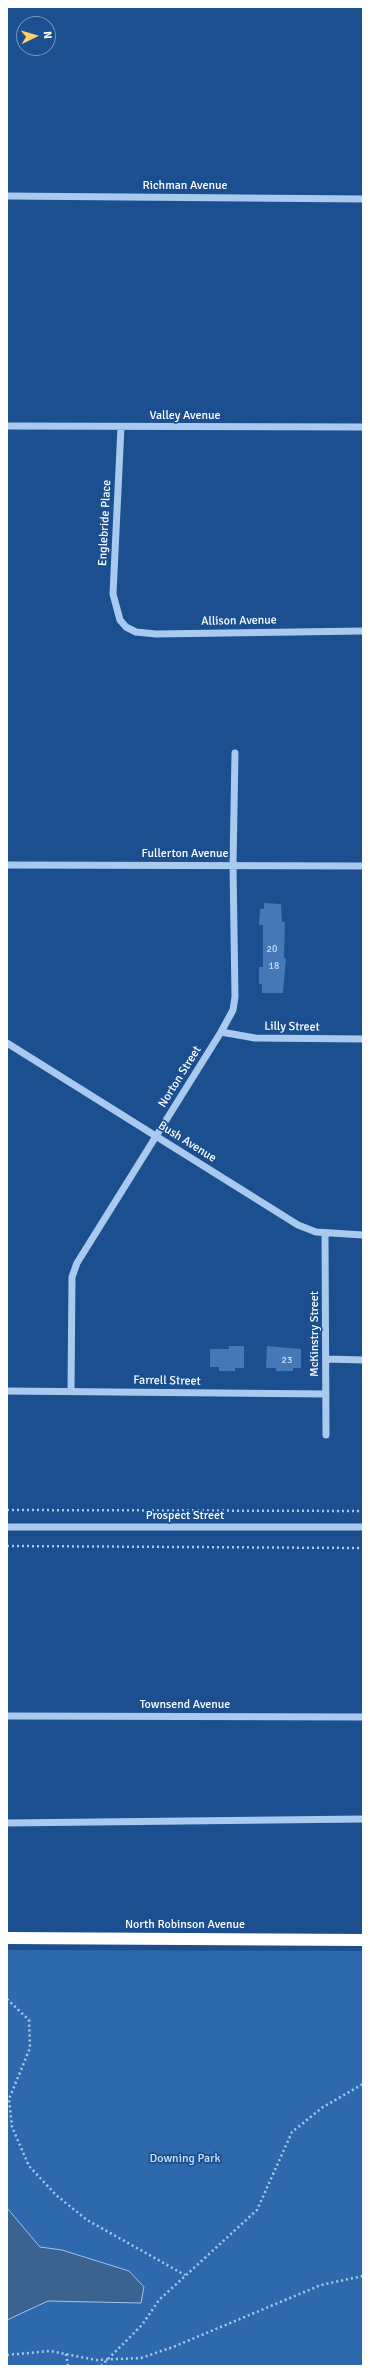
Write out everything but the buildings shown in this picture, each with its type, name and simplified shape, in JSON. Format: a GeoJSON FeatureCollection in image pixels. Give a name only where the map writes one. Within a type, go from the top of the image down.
{"type":"FeatureCollection","features":[{"type":"Feature","properties":{"kind":"highway","name":"North Robinson Avenue"},"geometry":{"type":"LineString","coordinates":[[7,1938],[363,1940]]}},
{"type":"Feature","properties":{"kind":"street","name":"Richman Avenue"},"geometry":{"type":"LineString","coordinates":[[7,196],[363,199]]}},
{"type":"Feature","properties":{"kind":"street","name":"Valley Avenue"},"geometry":{"type":"LineString","coordinates":[[7,426],[363,427]]}},
{"type":"Feature","properties":{"kind":"street","name":"Englebride Place"},"geometry":{"type":"LineString","coordinates":[[120,620],[113,594],[121,426]]}},
{"type":"Feature","properties":{"kind":"street","name":"Allison Avenue"},"geometry":{"type":"LineString","coordinates":[[120,620],[126,627],[136,632],[156,634],[363,631]]}},
{"type":"Feature","properties":{"kind":"street","name":"Norton Street"},"geometry":{"type":"LineString","coordinates":[[71,1391],[72,1277],[77,1263],[221,1032],[233,1010],[235,996],[235,753]]}},
{"type":"Feature","properties":{"kind":"street","name":"Fullerton Avenue"},"geometry":{"type":"LineString","coordinates":[[7,865],[363,866]]}},
{"type":"Feature","properties":{"kind":"street","name":"Lilly Street"},"geometry":{"type":"LineString","coordinates":[[221,1032],[254,1038],[363,1039]]}},
{"type":"Feature","properties":{"kind":"street","name":"Bush Avenue"},"geometry":{"type":"LineString","coordinates":[[7,1043],[298,1225],[325,1233],[363,1235]]}},
{"type":"Feature","properties":{"kind":"street","name":"McKinstry Street"},"geometry":{"type":"LineString","coordinates":[[325,1233],[326,1436]]}},
{"type":"Feature","properties":{"kind":"street"},"geometry":{"type":"LineString","coordinates":[[326,1359],[363,1360]]}},
{"type":"Feature","properties":{"kind":"street","name":"Farrell Street"},"geometry":{"type":"LineString","coordinates":[[7,1391],[326,1394]]}},
{"type":"Feature","properties":{"kind":"street","name":"Prospect Street"},"geometry":{"type":"LineString","coordinates":[[7,1527],[363,1527]]}},
{"type":"Feature","properties":{"kind":"street","name":"Townsend Avenue"},"geometry":{"type":"LineString","coordinates":[[7,1716],[363,1717]]}},
{"type":"Feature","properties":{"kind":"street"},"geometry":{"type":"LineString","coordinates":[[7,1822],[363,1819]]}},
{"type":"Feature","properties":{"kind":"path"},"geometry":{"type":"LineString","coordinates":[[7,1510],[363,1511]]}},
{"type":"Feature","properties":{"kind":"path"},"geometry":{"type":"LineString","coordinates":[[7,1546],[363,1548]]}},
{"type":"Feature","properties":{"kind":"path"},"geometry":{"type":"LineString","coordinates":[[7,1999],[29,2020],[30,2048],[9,2099],[12,2127],[29,2166],[56,2195],[87,2220],[185,2275]]}},
{"type":"Feature","properties":{"kind":"path"},"geometry":{"type":"LineString","coordinates":[[101,2366],[142,2325],[160,2300],[256,2210],[292,2132],[324,2106],[363,2084]]}},
{"type":"Feature","properties":{"kind":"path"},"geometry":{"type":"LineString","coordinates":[[7,2355],[50,2351],[96,2360],[141,2358],[173,2347],[321,2285],[363,2276]]}},
{"type":"Feature","properties":{"kind":"path"},"geometry":{"type":"LineString","coordinates":[[66,2354],[68,2366]]}},
{"type":"Feature","properties":{"kind":"green space","name":"Downing Park"},"geometry":{"type":"Polygon","coordinates":[[[7,1950],[363,1951],[363,2366],[7,2366],[7,1950]]]}},
{"type":"Feature","properties":{"kind":"shaded area"},"geometry":{"type":"Polygon","coordinates":[[[7,2208],[40,2247],[62,2250],[129,2271],[144,2287],[141,2303],[48,2301],[7,2320],[7,2208]]]}}]}
